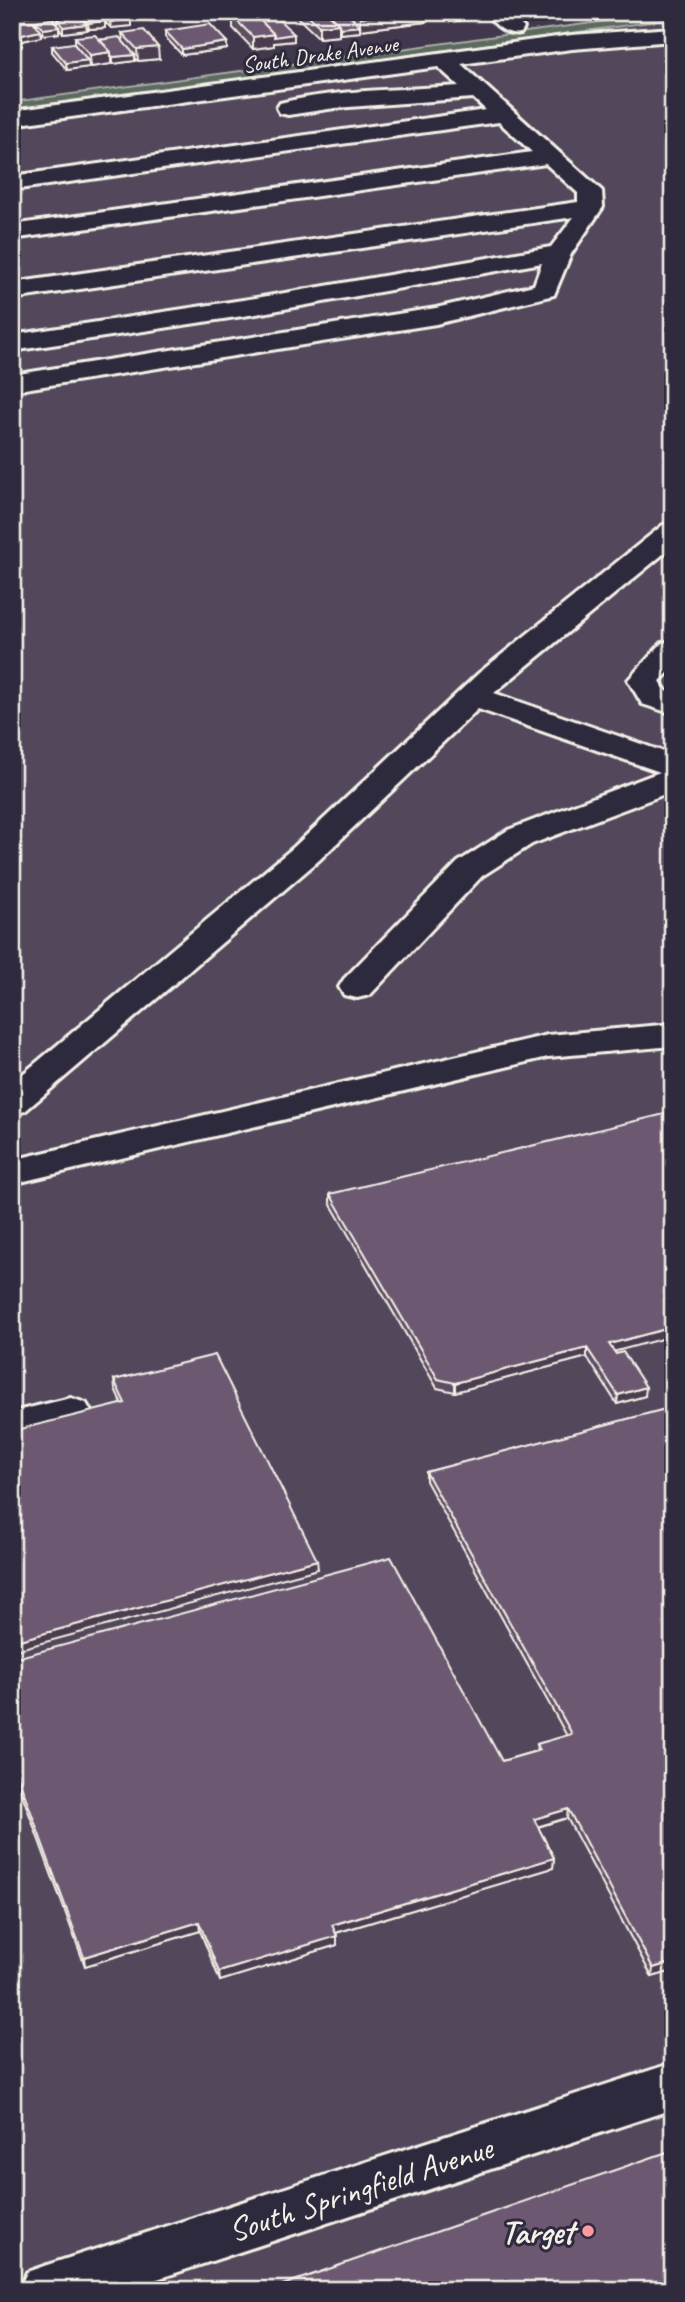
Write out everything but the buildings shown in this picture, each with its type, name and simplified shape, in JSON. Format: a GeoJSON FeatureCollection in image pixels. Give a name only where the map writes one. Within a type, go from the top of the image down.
{"type":"FeatureCollection","features":[{"type":"Feature","properties":{"kind":"street"},"geometry":{"type":"LineString","coordinates":[[12,28],[134,12]]}},
{"type":"Feature","properties":{"kind":"street"},"geometry":{"type":"LineString","coordinates":[[491,22],[513,28],[539,24]]}},
{"type":"Feature","properties":{"kind":"street"},"geometry":{"type":"LineString","coordinates":[[12,118],[572,42],[673,34]]}},
{"type":"Feature","properties":{"kind":"street"},"geometry":{"type":"LineString","coordinates":[[12,383],[436,317],[545,290],[559,253],[585,222],[591,207],[590,191],[444,60]]}},
{"type":"Feature","properties":{"kind":"street"},"geometry":{"type":"LineString","coordinates":[[267,111],[335,102],[479,91]]}},
{"type":"Feature","properties":{"kind":"street"},"geometry":{"type":"LineString","coordinates":[[12,183],[505,114]]}},
{"type":"Feature","properties":{"kind":"street"},"geometry":{"type":"LineString","coordinates":[[12,232],[551,156]]}},
{"type":"Feature","properties":{"kind":"street"},"geometry":{"type":"LineString","coordinates":[[12,291],[591,207]]}},
{"type":"Feature","properties":{"kind":"street"},"geometry":{"type":"LineString","coordinates":[[12,343],[256,306],[559,253]]}},
{"type":"Feature","properties":{"kind":"street"},"geometry":{"type":"LineString","coordinates":[[12,1103],[306,853],[482,689],[673,531]]}},
{"type":"Feature","properties":{"kind":"street"},"geometry":{"type":"LineString","coordinates":[[673,650],[644,680],[653,697],[673,705]]}},
{"type":"Feature","properties":{"kind":"street"},"geometry":{"type":"LineString","coordinates":[[482,689],[673,744]]}},
{"type":"Feature","properties":{"kind":"street"},"geometry":{"type":"LineString","coordinates":[[482,689],[673,766]]}},
{"type":"Feature","properties":{"kind":"street"},"geometry":{"type":"LineString","coordinates":[[357,987],[470,869],[520,837],[673,779]]}},
{"type":"Feature","properties":{"kind":"street"},"geometry":{"type":"LineString","coordinates":[[12,1172],[548,1046],[673,1035]]}},
{"type":"Feature","properties":{"kind":"street"},"geometry":{"type":"LineString","coordinates":[[12,1427],[71,1413]]}},
{"type":"Feature","properties":{"kind":"street","name":"South Springfield Avenue"},"geometry":{"type":"LineString","coordinates":[[47,2290],[673,2086]]}},
{"type":"Feature","properties":{"kind":"shaded area"},"geometry":{"type":"Polygon","coordinates":[[[673,19],[673,2290],[12,2290],[12,110],[673,19]]]}},
{"type":"Feature","properties":{"kind":"green space"},"geometry":{"type":"Polygon","coordinates":[[[673,12],[673,19],[12,110],[12,102],[673,12]]]}},
{"type":"Feature","properties":{"kind":"place","name":"Target"},"geometry":{"type":"Point","coordinates":[588,2231]}}]}
